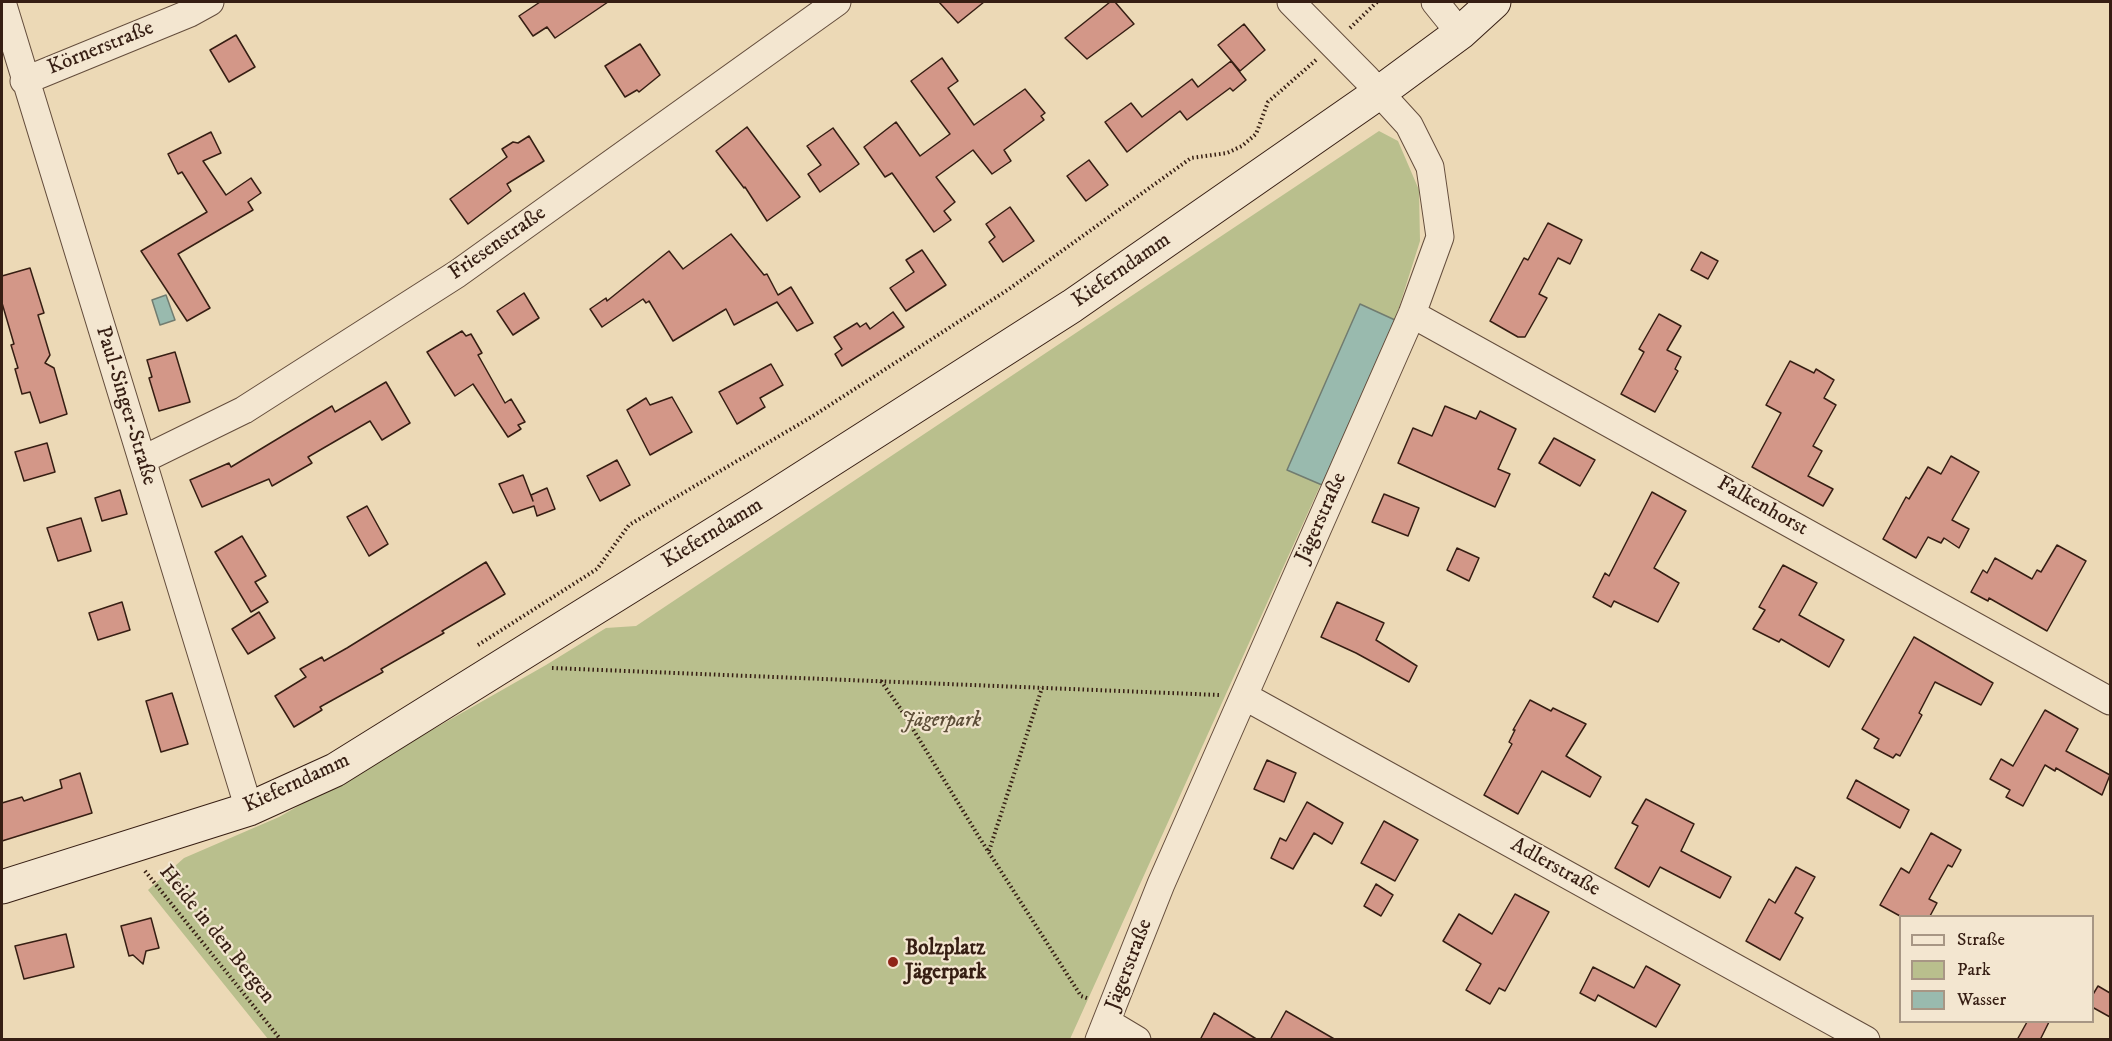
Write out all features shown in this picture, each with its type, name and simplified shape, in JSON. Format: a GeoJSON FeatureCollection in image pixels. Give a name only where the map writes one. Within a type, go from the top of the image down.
{"type":"FeatureCollection","features":[{"type":"Feature","properties":{"kind":"street","name":"Paul-Singer-Straße"},"geometry":{"type":"LineString","coordinates":[[2,2],[24,81],[249,809]]}},
{"type":"Feature","properties":{"kind":"street","name":"Körnerstraße"},"geometry":{"type":"LineString","coordinates":[[24,81],[190,13],[210,2]]}},
{"type":"Feature","properties":{"kind":"street","name":"Friesenstraße"},"geometry":{"type":"LineString","coordinates":[[142,460],[244,410],[457,274],[837,2]]}},
{"type":"Feature","properties":{"kind":"street","name":"Jägerstraße"},"geometry":{"type":"LineString","coordinates":[[1106,1024],[1161,884],[1412,314],[1440,237],[1430,167],[1409,125],[1334,44],[1291,2]]}},
{"type":"Feature","properties":{"kind":"street"},"geometry":{"type":"LineString","coordinates":[[1435,2],[1460,33]]}},
{"type":"Feature","properties":{"kind":"street"},"geometry":{"type":"LineString","coordinates":[[1380,93],[1460,33],[1494,2]]}},
{"type":"Feature","properties":{"kind":"street","name":"Kieferndamm"},"geometry":{"type":"LineString","coordinates":[[2,887],[249,809],[335,770],[1072,306],[1380,93]]}},
{"type":"Feature","properties":{"kind":"street","name":"Falkenhorst"},"geometry":{"type":"LineString","coordinates":[[1412,314],[2110,701]]}},
{"type":"Feature","properties":{"kind":"street","name":"Adlerstraße"},"geometry":{"type":"LineString","coordinates":[[1244,696],[1866,1040]]}},
{"type":"Feature","properties":{"kind":"street"},"geometry":{"type":"LineString","coordinates":[[1106,1024],[1137,1040]]}},
{"type":"Feature","properties":{"kind":"path"},"geometry":{"type":"LineString","coordinates":[[476,647],[597,569],[629,525],[813,416],[1009,289],[1191,158],[1227,153],[1242,146],[1256,134],[1268,102],[1334,44],[1377,2]]}},
{"type":"Feature","properties":{"kind":"path"},"geometry":{"type":"LineString","coordinates":[[543,641],[535,658],[547,668],[1244,696]]}},
{"type":"Feature","properties":{"kind":"path"},"geometry":{"type":"LineString","coordinates":[[881,681],[1082,996],[1106,1024]]}},
{"type":"Feature","properties":{"kind":"path"},"geometry":{"type":"LineString","coordinates":[[989,852],[1042,688]]}},
{"type":"Feature","properties":{"kind":"path","name":"Heide in den Bergen"},"geometry":{"type":"LineString","coordinates":[[135,845],[144,870],[281,1040]]}},
{"type":"Feature","properties":{"kind":"green space","name":"Jägerpark"},"geometry":{"type":"Polygon","coordinates":[[[1379,131],[1398,141],[1419,190],[1420,241],[1395,320],[1070,1039],[268,1039],[148,890],[184,858],[279,817],[546,665],[606,628],[636,626],[1379,131]]]}},
{"type":"Feature","properties":{"kind":"water"},"geometry":{"type":"Polygon","coordinates":[[[166,295],[175,320],[160,325],[152,300],[166,295]]]}},
{"type":"Feature","properties":{"kind":"water"},"geometry":{"type":"Polygon","coordinates":[[[1360,304],[1395,320],[1322,485],[1287,470],[1360,304]]]}},
{"type":"Feature","properties":{"kind":"building"},"geometry":{"type":"Polygon","coordinates":[[[540,2],[608,2],[555,38],[547,27],[533,36],[519,16],[540,2]]]}},
{"type":"Feature","properties":{"kind":"building"},"geometry":{"type":"Polygon","coordinates":[[[939,2],[984,2],[958,23],[939,2]]]}},
{"type":"Feature","properties":{"kind":"building"},"geometry":{"type":"Polygon","coordinates":[[[1110,2],[1115,2],[1134,24],[1087,59],[1065,38],[1110,2]]]}},
{"type":"Feature","properties":{"kind":"building"},"geometry":{"type":"Polygon","coordinates":[[[1244,24],[1265,50],[1240,71],[1218,45],[1244,24]]]}},
{"type":"Feature","properties":{"kind":"building"},"geometry":{"type":"Polygon","coordinates":[[[236,35],[255,67],[229,82],[210,50],[236,35]]]}},
{"type":"Feature","properties":{"kind":"building"},"geometry":{"type":"Polygon","coordinates":[[[640,44],[660,75],[639,92],[637,90],[625,97],[605,66],[640,44]]]}},
{"type":"Feature","properties":{"kind":"building"},"geometry":{"type":"Polygon","coordinates":[[[942,58],[958,81],[948,88],[974,125],[1025,89],[1045,113],[1041,116],[1044,120],[1004,150],[1011,161],[992,174],[973,150],[936,177],[955,202],[944,211],[951,220],[934,232],[892,173],[885,177],[864,147],[896,122],[920,156],[950,134],[911,81],[942,58]]]}},
{"type":"Feature","properties":{"kind":"building"},"geometry":{"type":"Polygon","coordinates":[[[1231,61],[1246,80],[1233,91],[1230,88],[1187,120],[1180,111],[1127,152],[1105,122],[1131,103],[1142,117],[1192,79],[1198,87],[1231,61]]]}},
{"type":"Feature","properties":{"kind":"building"},"geometry":{"type":"Polygon","coordinates":[[[747,127],[800,197],[767,221],[745,187],[716,151],[747,127]]]}},
{"type":"Feature","properties":{"kind":"building"},"geometry":{"type":"Polygon","coordinates":[[[833,128],[859,164],[820,192],[808,174],[821,165],[807,146],[833,128]]]}},
{"type":"Feature","properties":{"kind":"building"},"geometry":{"type":"Polygon","coordinates":[[[211,132],[221,153],[203,161],[226,195],[251,178],[261,193],[248,202],[253,210],[178,254],[210,308],[187,321],[141,251],[207,212],[182,172],[178,174],[168,154],[211,132]]]}},
{"type":"Feature","properties":{"kind":"building"},"geometry":{"type":"Polygon","coordinates":[[[529,136],[544,161],[507,184],[511,191],[468,224],[450,199],[507,157],[502,149],[529,136]]]}},
{"type":"Feature","properties":{"kind":"building"},"geometry":{"type":"Polygon","coordinates":[[[1089,160],[1108,185],[1086,201],[1067,176],[1089,160]]]}},
{"type":"Feature","properties":{"kind":"building"},"geometry":{"type":"Polygon","coordinates":[[[1010,207],[1034,241],[1003,262],[989,242],[995,237],[986,224],[1010,207]]]}},
{"type":"Feature","properties":{"kind":"building"},"geometry":{"type":"Polygon","coordinates":[[[1548,223],[1582,240],[1570,264],[1558,258],[1539,294],[1547,298],[1525,337],[1518,337],[1490,321],[1524,258],[1528,260],[1548,223]]]}},
{"type":"Feature","properties":{"kind":"building"},"geometry":{"type":"Polygon","coordinates":[[[731,234],[764,275],[767,274],[778,295],[791,287],[813,323],[797,331],[777,302],[734,325],[726,309],[673,341],[649,301],[646,303],[643,299],[602,327],[590,309],[606,298],[607,301],[669,251],[683,269],[731,234]]]}},
{"type":"Feature","properties":{"kind":"building"},"geometry":{"type":"Polygon","coordinates":[[[922,250],[946,285],[906,311],[890,288],[914,272],[906,260],[922,250]]]}},
{"type":"Feature","properties":{"kind":"building"},"geometry":{"type":"Polygon","coordinates":[[[1701,252],[1718,261],[1708,279],[1691,270],[1701,252]]]}},
{"type":"Feature","properties":{"kind":"building"},"geometry":{"type":"Polygon","coordinates":[[[30,268],[44,313],[38,315],[50,355],[45,363],[54,368],[67,414],[40,423],[30,392],[22,394],[11,345],[14,344],[2,303],[2,276],[30,268]]]}},
{"type":"Feature","properties":{"kind":"building"},"geometry":{"type":"Polygon","coordinates":[[[524,293],[539,318],[513,335],[497,311],[524,293]]]}},
{"type":"Feature","properties":{"kind":"building"},"geometry":{"type":"Polygon","coordinates":[[[893,312],[904,327],[842,366],[835,354],[842,349],[834,337],[857,323],[860,327],[866,323],[870,329],[893,312]]]}},
{"type":"Feature","properties":{"kind":"building"},"geometry":{"type":"Polygon","coordinates":[[[1659,314],[1681,326],[1667,350],[1681,357],[1675,369],[1678,371],[1655,412],[1621,394],[1644,352],[1639,349],[1659,314]]]}},
{"type":"Feature","properties":{"kind":"building"},"geometry":{"type":"Polygon","coordinates":[[[462,331],[466,336],[471,334],[482,353],[478,355],[505,403],[511,399],[525,422],[518,425],[521,429],[508,437],[473,384],[455,396],[427,352],[462,331]]]}},
{"type":"Feature","properties":{"kind":"building"},"geometry":{"type":"Polygon","coordinates":[[[175,352],[190,402],[159,411],[149,378],[152,377],[147,360],[175,352]]]}},
{"type":"Feature","properties":{"kind":"building"},"geometry":{"type":"Polygon","coordinates":[[[1790,361],[1814,373],[1816,369],[1834,380],[1824,398],[1836,405],[1813,446],[1822,451],[1808,476],[1833,489],[1823,506],[1752,467],[1781,413],[1766,405],[1790,361]]]}},
{"type":"Feature","properties":{"kind":"building"},"geometry":{"type":"Polygon","coordinates":[[[771,364],[783,385],[760,398],[765,407],[737,424],[719,392],[771,364]]]}},
{"type":"Feature","properties":{"kind":"building"},"geometry":{"type":"Polygon","coordinates":[[[386,382],[410,423],[382,440],[370,421],[308,457],[312,463],[272,486],[269,479],[202,507],[190,480],[229,463],[231,467],[332,406],[335,412],[386,382]]]}},
{"type":"Feature","properties":{"kind":"building"},"geometry":{"type":"Polygon","coordinates":[[[672,397],[692,432],[650,455],[627,410],[646,398],[650,405],[672,397]]]}},
{"type":"Feature","properties":{"kind":"building"},"geometry":{"type":"Polygon","coordinates":[[[1445,406],[1476,419],[1480,411],[1516,429],[1498,469],[1510,474],[1495,507],[1398,463],[1413,428],[1432,436],[1445,406]]]}},
{"type":"Feature","properties":{"kind":"building"},"geometry":{"type":"Polygon","coordinates":[[[1554,438],[1595,460],[1580,486],[1539,463],[1554,438]]]}},
{"type":"Feature","properties":{"kind":"building"},"geometry":{"type":"Polygon","coordinates":[[[47,443],[55,472],[24,481],[15,452],[47,443]]]}},
{"type":"Feature","properties":{"kind":"building"},"geometry":{"type":"Polygon","coordinates":[[[1951,456],[1979,472],[1952,520],[1969,529],[1959,548],[1944,538],[1941,543],[1928,537],[1916,558],[1883,539],[1906,497],[1909,499],[1928,467],[1941,474],[1951,456]]]}},
{"type":"Feature","properties":{"kind":"building"},"geometry":{"type":"Polygon","coordinates":[[[617,460],[630,485],[600,501],[587,476],[617,460]]]}},
{"type":"Feature","properties":{"kind":"building"},"geometry":{"type":"Polygon","coordinates":[[[523,475],[533,501],[531,495],[547,488],[555,509],[537,516],[534,506],[513,513],[499,484],[523,475]]]}},
{"type":"Feature","properties":{"kind":"building"},"geometry":{"type":"Polygon","coordinates":[[[120,490],[127,514],[102,521],[95,498],[120,490]]]}},
{"type":"Feature","properties":{"kind":"building"},"geometry":{"type":"Polygon","coordinates":[[[1652,492],[1686,511],[1654,568],[1679,583],[1658,622],[1614,601],[1611,607],[1593,597],[1605,573],[1609,576],[1652,492]]]}},
{"type":"Feature","properties":{"kind":"building"},"geometry":{"type":"Polygon","coordinates":[[[1384,494],[1419,508],[1408,536],[1372,522],[1384,494]]]}},
{"type":"Feature","properties":{"kind":"building"},"geometry":{"type":"Polygon","coordinates":[[[367,506],[388,544],[369,556],[347,517],[367,506]]]}},
{"type":"Feature","properties":{"kind":"building"},"geometry":{"type":"Polygon","coordinates":[[[81,518],[91,551],[58,561],[47,528],[81,518]]]}},
{"type":"Feature","properties":{"kind":"building"},"geometry":{"type":"Polygon","coordinates":[[[242,536],[266,576],[255,582],[268,602],[251,612],[215,552],[242,536]]]}},
{"type":"Feature","properties":{"kind":"building"},"geometry":{"type":"Polygon","coordinates":[[[2057,545],[2086,561],[2047,631],[1989,598],[1988,601],[1971,592],[1983,570],[1987,573],[1995,558],[2032,579],[2037,570],[2041,572],[2057,545]]]}},
{"type":"Feature","properties":{"kind":"building"},"geometry":{"type":"Polygon","coordinates":[[[1457,548],[1479,558],[1469,581],[1447,570],[1457,548]]]}},
{"type":"Feature","properties":{"kind":"building"},"geometry":{"type":"Polygon","coordinates":[[[486,562],[505,594],[442,631],[444,633],[381,669],[383,672],[320,707],[322,710],[294,727],[275,696],[306,677],[300,669],[322,657],[324,661],[347,648],[486,562]]]}},
{"type":"Feature","properties":{"kind":"building"},"geometry":{"type":"Polygon","coordinates":[[[1783,565],[1817,583],[1799,615],[1844,640],[1829,667],[1781,639],[1779,642],[1753,629],[1765,610],[1759,607],[1783,565]]]}},
{"type":"Feature","properties":{"kind":"building"},"geometry":{"type":"Polygon","coordinates":[[[122,602],[130,630],[98,640],[89,613],[122,602]]]}},
{"type":"Feature","properties":{"kind":"building"},"geometry":{"type":"Polygon","coordinates":[[[1337,602],[1384,623],[1376,640],[1417,666],[1409,682],[1321,637],[1337,602]]]}},
{"type":"Feature","properties":{"kind":"building"},"geometry":{"type":"Polygon","coordinates":[[[259,612],[275,638],[248,654],[232,629],[259,612]]]}},
{"type":"Feature","properties":{"kind":"building"},"geometry":{"type":"Polygon","coordinates":[[[1914,637],[1993,683],[1981,705],[1935,682],[1919,713],[1922,715],[1900,756],[1896,754],[1893,758],[1874,748],[1879,739],[1862,729],[1914,637]]]}},
{"type":"Feature","properties":{"kind":"building"},"geometry":{"type":"Polygon","coordinates":[[[172,693],[188,744],[161,752],[146,701],[172,693]]]}},
{"type":"Feature","properties":{"kind":"building"},"geometry":{"type":"Polygon","coordinates":[[[1530,700],[1551,711],[1553,708],[1586,724],[1566,756],[1601,777],[1590,797],[1542,771],[1518,814],[1484,795],[1512,744],[1509,742],[1515,730],[1513,730],[1530,700]]]}},
{"type":"Feature","properties":{"kind":"building"},"geometry":{"type":"Polygon","coordinates":[[[2045,710],[2078,729],[2066,751],[2110,775],[2102,795],[2056,768],[2055,771],[2045,765],[2023,806],[2006,797],[2010,790],[1990,779],[2001,759],[2013,766],[2045,710]]]}},
{"type":"Feature","properties":{"kind":"building"},"geometry":{"type":"Polygon","coordinates":[[[1267,760],[1296,773],[1284,802],[1254,789],[1267,760]]]}},
{"type":"Feature","properties":{"kind":"building"},"geometry":{"type":"Polygon","coordinates":[[[80,773],[92,813],[2,841],[2,803],[22,797],[24,801],[62,788],[60,780],[80,773]]]}},
{"type":"Feature","properties":{"kind":"building"},"geometry":{"type":"Polygon","coordinates":[[[1856,780],[1909,810],[1900,828],[1847,798],[1856,780]]]}},
{"type":"Feature","properties":{"kind":"building"},"geometry":{"type":"Polygon","coordinates":[[[1646,799],[1694,824],[1681,851],[1731,877],[1720,898],[1660,867],[1649,887],[1615,868],[1638,826],[1632,823],[1646,799]]]}},
{"type":"Feature","properties":{"kind":"building"},"geometry":{"type":"Polygon","coordinates":[[[1307,802],[1343,823],[1332,844],[1314,833],[1293,869],[1271,858],[1280,838],[1286,841],[1307,802]]]}},
{"type":"Feature","properties":{"kind":"building"},"geometry":{"type":"Polygon","coordinates":[[[1384,821],[1418,840],[1395,881],[1361,863],[1384,821]]]}},
{"type":"Feature","properties":{"kind":"building"},"geometry":{"type":"Polygon","coordinates":[[[1931,833],[1961,850],[1952,867],[1948,865],[1929,899],[1937,903],[1931,915],[1899,915],[1880,905],[1901,868],[1909,873],[1931,833]]]}},
{"type":"Feature","properties":{"kind":"building"},"geometry":{"type":"Polygon","coordinates":[[[1796,867],[1815,877],[1795,913],[1803,918],[1780,960],[1746,941],[1769,899],[1775,903],[1796,867]]]}},
{"type":"Feature","properties":{"kind":"building"},"geometry":{"type":"Polygon","coordinates":[[[1376,884],[1393,895],[1381,916],[1364,906],[1376,884]]]}},
{"type":"Feature","properties":{"kind":"building"},"geometry":{"type":"Polygon","coordinates":[[[1515,894],[1549,912],[1505,991],[1499,988],[1490,1004],[1466,990],[1481,964],[1443,941],[1459,914],[1492,934],[1515,894]]]}},
{"type":"Feature","properties":{"kind":"building"},"geometry":{"type":"Polygon","coordinates":[[[151,918],[159,948],[146,951],[143,964],[133,955],[129,956],[121,926],[151,918]]]}},
{"type":"Feature","properties":{"kind":"building"},"geometry":{"type":"Polygon","coordinates":[[[66,934],[74,967],[24,979],[15,946],[66,934]]]}},
{"type":"Feature","properties":{"kind":"building"},"geometry":{"type":"Polygon","coordinates":[[[1646,966],[1680,985],[1656,1027],[1598,995],[1595,1001],[1580,993],[1593,967],[1634,988],[1646,966]]]}},
{"type":"Feature","properties":{"kind":"building"},"geometry":{"type":"Polygon","coordinates":[[[2098,986],[2110,993],[2110,1017],[2094,1008],[2094,993],[2098,986]]]}},
{"type":"Feature","properties":{"kind":"building"},"geometry":{"type":"Polygon","coordinates":[[[1286,1011],[1336,1040],[1270,1040],[1286,1011]]]}},
{"type":"Feature","properties":{"kind":"building"},"geometry":{"type":"Polygon","coordinates":[[[1214,1013],[1258,1040],[1200,1040],[1214,1013]]]}},
{"type":"Feature","properties":{"kind":"building"},"geometry":{"type":"Polygon","coordinates":[[[2026,1023],[2048,1023],[2040,1040],[2017,1040],[2026,1023]]]}},
{"type":"Feature","properties":{"kind":"place","name":"Bolzplatz Jägerpark"},"geometry":{"type":"Point","coordinates":[893,962]}}]}
